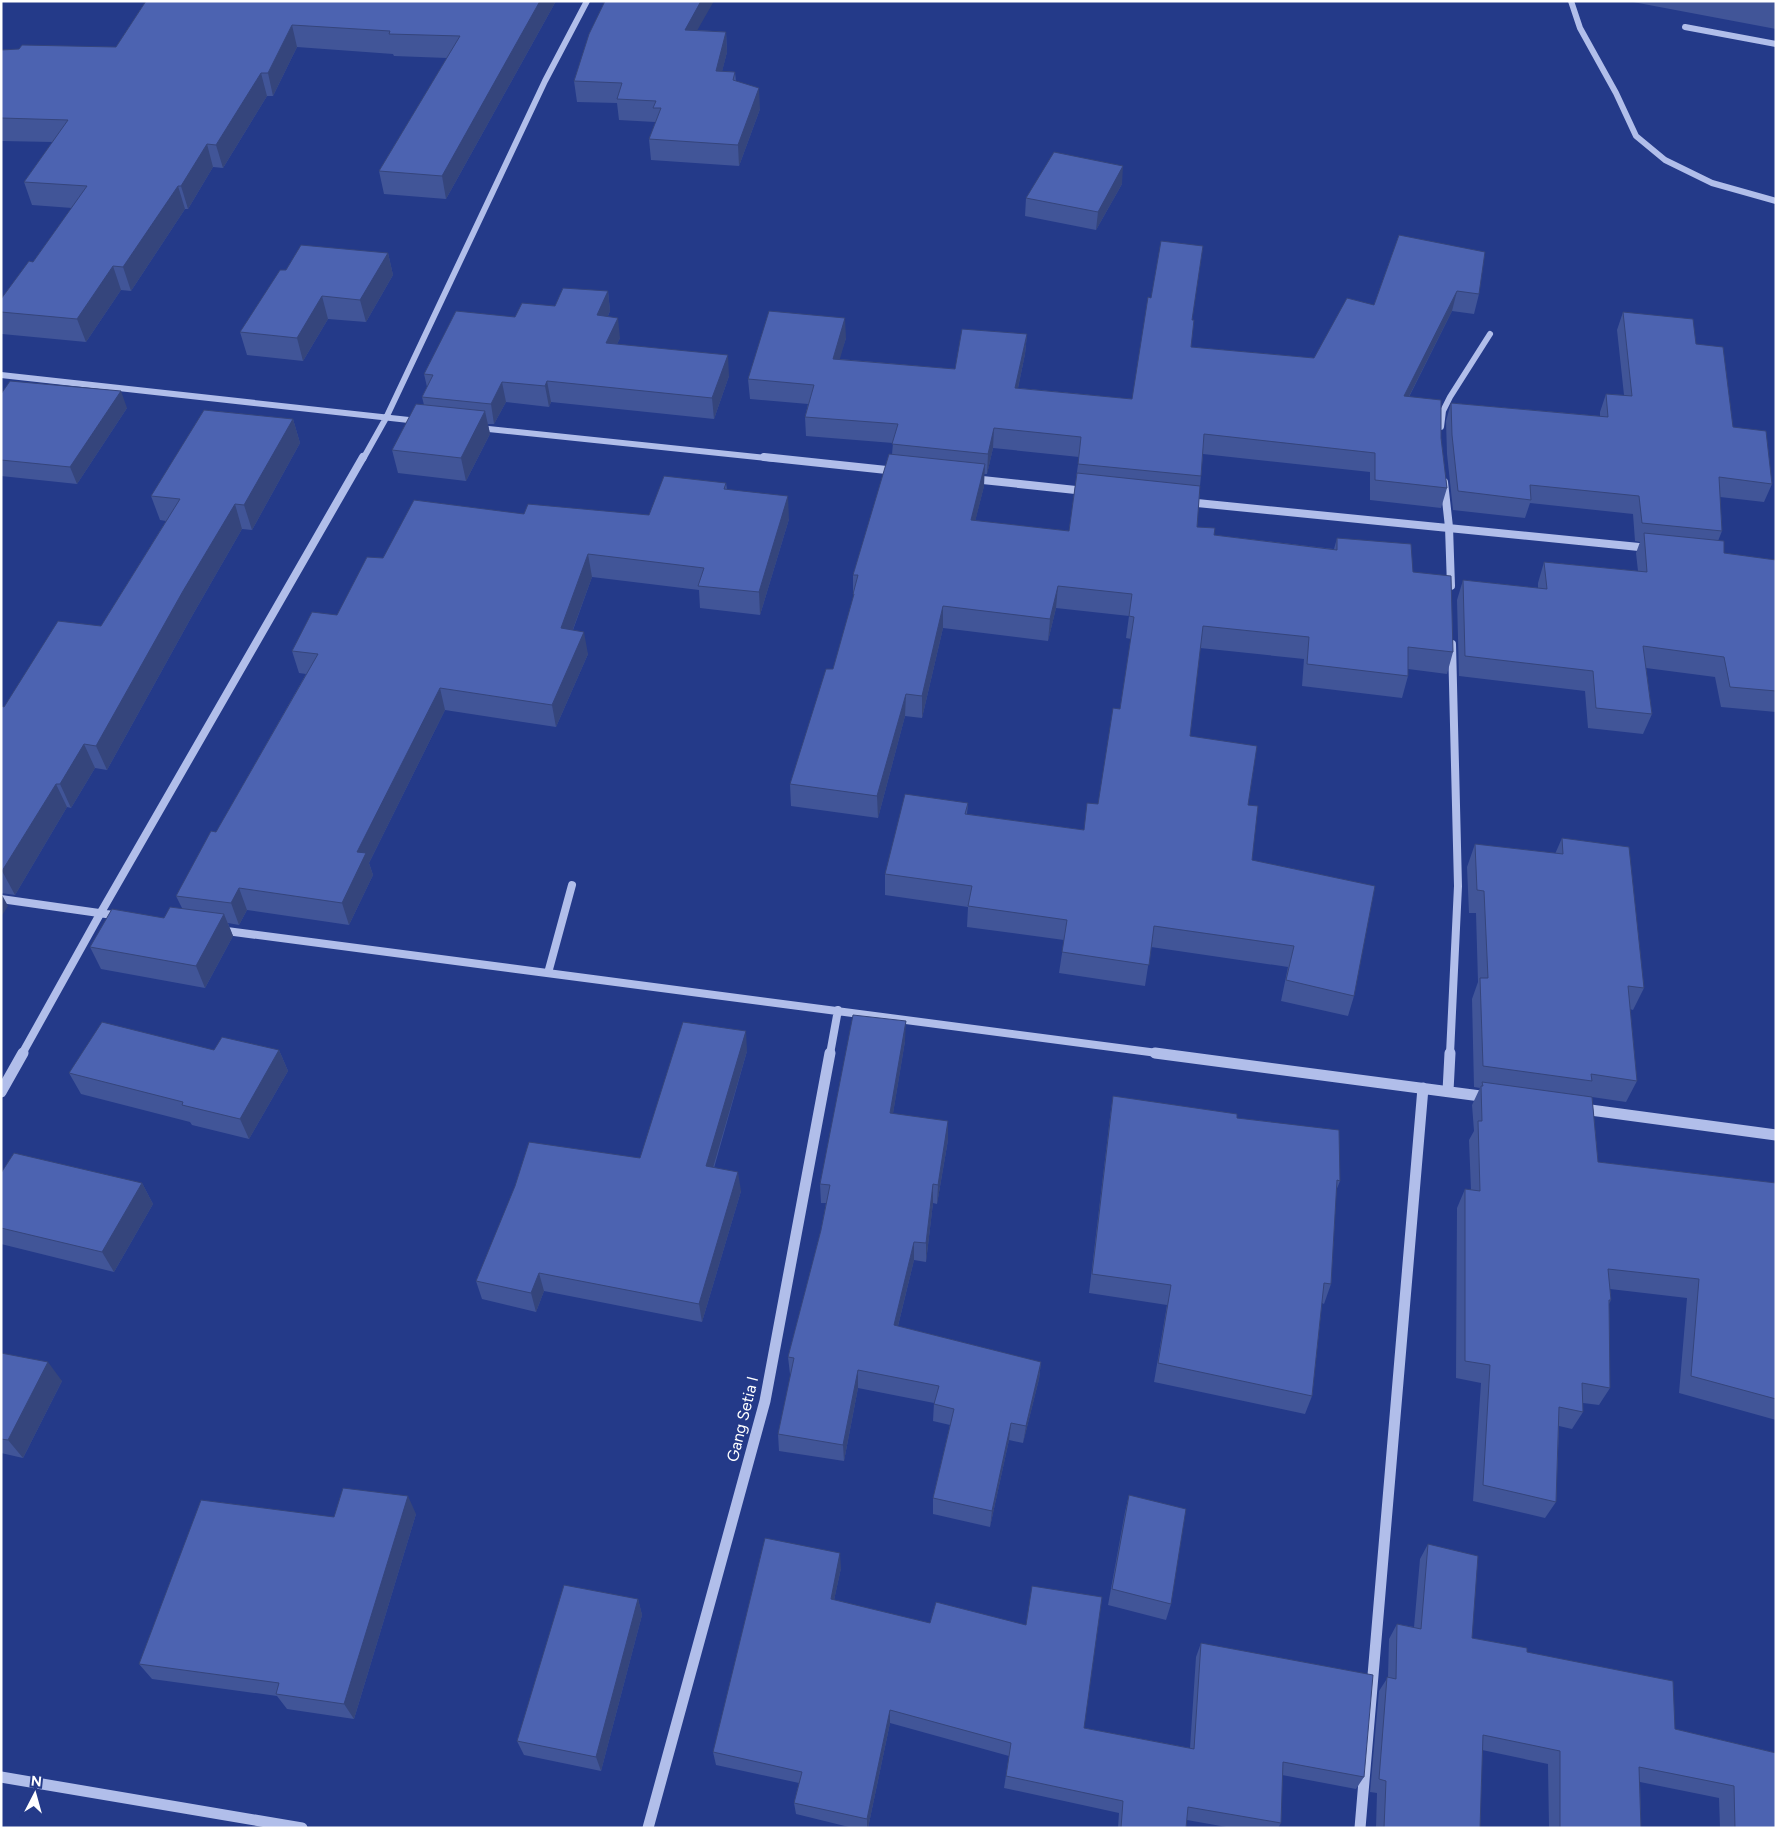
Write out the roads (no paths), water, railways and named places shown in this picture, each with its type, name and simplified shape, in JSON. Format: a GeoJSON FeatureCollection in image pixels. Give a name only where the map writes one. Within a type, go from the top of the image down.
{"type":"FeatureCollection","features":[{"type":"Feature","properties":{"kind":"street"},"geometry":{"type":"LineString","coordinates":[[1,1092],[100,914],[386,418],[545,82],[587,1]]}},
{"type":"Feature","properties":{"kind":"street"},"geometry":{"type":"LineString","coordinates":[[1571,1],[1580,28],[1616,93],[1636,136],[1665,160],[1712,183],[1776,201]]}},
{"type":"Feature","properties":{"kind":"street"},"geometry":{"type":"LineString","coordinates":[[1685,27],[1776,44]]}},
{"type":"Feature","properties":{"kind":"street"},"geometry":{"type":"LineString","coordinates":[[1441,433],[1441,417],[1449,395],[1467,372],[1490,334]]}},
{"type":"Feature","properties":{"kind":"street"},"geometry":{"type":"LineString","coordinates":[[1,375],[426,422]]}},
{"type":"Feature","properties":{"kind":"street"},"geometry":{"type":"LineString","coordinates":[[466,426],[902,472]]}},
{"type":"Feature","properties":{"kind":"street"},"geometry":{"type":"LineString","coordinates":[[961,478],[1090,492]]}},
{"type":"Feature","properties":{"kind":"street"},"geometry":{"type":"LineString","coordinates":[[1444,478],[1449,527],[1451,597]]}},
{"type":"Feature","properties":{"kind":"street"},"geometry":{"type":"LineString","coordinates":[[1179,501],[1657,549]]}},
{"type":"Feature","properties":{"kind":"street"},"geometry":{"type":"LineString","coordinates":[[1448,1091],[1458,886],[1452,637]]}},
{"type":"Feature","properties":{"kind":"street"},"geometry":{"type":"LineString","coordinates":[[548,973],[572,885]]}},
{"type":"Feature","properties":{"kind":"street"},"geometry":{"type":"LineString","coordinates":[[1,899],[129,918]]}},
{"type":"Feature","properties":{"kind":"street"},"geometry":{"type":"LineString","coordinates":[[207,928],[1496,1098]]}},
{"type":"Feature","properties":{"kind":"street","name":"Gang Setia I"},"geometry":{"type":"LineString","coordinates":[[648,1828],[766,1401],[838,1010]]}},
{"type":"Feature","properties":{"kind":"street"},"geometry":{"type":"LineString","coordinates":[[1360,1828],[1423,1088]]}},
{"type":"Feature","properties":{"kind":"street"},"geometry":{"type":"LineString","coordinates":[[1573,1108],[1776,1135]]}},
{"type":"Feature","properties":{"kind":"street"},"geometry":{"type":"LineString","coordinates":[[1,1777],[302,1828]]}}]}
